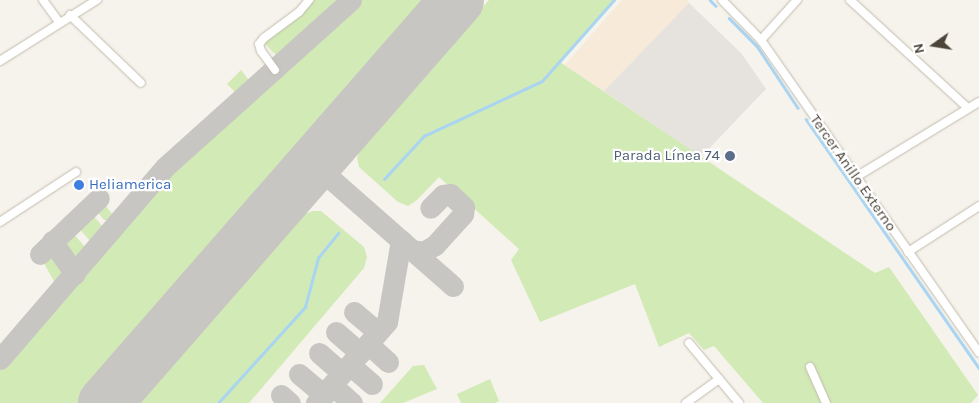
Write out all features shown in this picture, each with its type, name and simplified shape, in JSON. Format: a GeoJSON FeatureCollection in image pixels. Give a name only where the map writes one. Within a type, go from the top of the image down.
{"type":"FeatureCollection","features":[{"type":"Feature","properties":{"kind":"street"},"geometry":{"type":"LineString","coordinates":[[42,0],[59,22]]}},
{"type":"Feature","properties":{"kind":"street"},"geometry":{"type":"LineString","coordinates":[[0,61],[70,15],[97,0]]}},
{"type":"Feature","properties":{"kind":"street"},"geometry":{"type":"LineString","coordinates":[[275,70],[260,51],[259,44],[264,38],[299,12],[309,0]]}},
{"type":"Feature","properties":{"kind":"street","name":"Tercer Anillo Externo"},"geometry":{"type":"LineString","coordinates":[[722,0],[761,40],[979,352]]}},
{"type":"Feature","properties":{"kind":"street"},"geometry":{"type":"LineString","coordinates":[[761,40],[796,0]]}},
{"type":"Feature","properties":{"kind":"street"},"geometry":{"type":"LineString","coordinates":[[850,0],[968,108]]}},
{"type":"Feature","properties":{"kind":"street"},"geometry":{"type":"LineString","coordinates":[[70,15],[141,83]]}},
{"type":"Feature","properties":{"kind":"street"},"geometry":{"type":"LineString","coordinates":[[856,177],[979,102]]}},
{"type":"Feature","properties":{"kind":"street"},"geometry":{"type":"LineString","coordinates":[[0,222],[76,172]]}},
{"type":"Feature","properties":{"kind":"street"},"geometry":{"type":"LineString","coordinates":[[908,252],[979,206]]}},
{"type":"Feature","properties":{"kind":"street"},"geometry":{"type":"LineString","coordinates":[[689,343],[740,403]]}},
{"type":"Feature","properties":{"kind":"street"},"geometry":{"type":"LineString","coordinates":[[810,367],[826,403]]}},
{"type":"Feature","properties":{"kind":"street"},"geometry":{"type":"LineString","coordinates":[[686,403],[719,379]]}},
{"type":"Feature","properties":{"kind":"shaded area"},"geometry":{"type":"Polygon","coordinates":[[[622,0],[687,0],[689,3],[604,91],[565,65],[622,0]]]}},
{"type":"Feature","properties":{"kind":"shaded area"},"geometry":{"type":"Polygon","coordinates":[[[689,3],[741,53],[766,89],[701,157],[604,91],[689,3]]]}},
{"type":"Feature","properties":{"kind":"green space"},"geometry":{"type":"Polygon","coordinates":[[[314,0],[341,0],[278,57],[264,43],[303,13],[314,0]]]}},
{"type":"Feature","properties":{"kind":"green space"},"geometry":{"type":"Polygon","coordinates":[[[362,0],[423,0],[80,403],[0,403],[0,369],[153,192],[180,163],[362,0]]]}},
{"type":"Feature","properties":{"kind":"green space"},"geometry":{"type":"Polygon","coordinates":[[[489,0],[614,0],[560,62],[875,273],[889,267],[978,395],[971,403],[763,403],[714,346],[704,350],[689,333],[659,347],[635,284],[540,322],[511,260],[519,249],[439,177],[417,200],[408,206],[398,202],[359,167],[357,158],[361,146],[489,0]]]}},
{"type":"Feature","properties":{"kind":"green space"},"geometry":{"type":"Polygon","coordinates":[[[241,70],[251,83],[238,95],[227,84],[241,70]]]}},
{"type":"Feature","properties":{"kind":"green space"},"geometry":{"type":"Polygon","coordinates":[[[100,199],[113,215],[109,220],[104,220],[93,206],[100,199]]]}},
{"type":"Feature","properties":{"kind":"green space"},"geometry":{"type":"Polygon","coordinates":[[[313,211],[321,211],[364,247],[367,257],[364,268],[249,403],[138,403],[302,215],[313,211]]]}},
{"type":"Feature","properties":{"kind":"green space"},"geometry":{"type":"Polygon","coordinates":[[[90,212],[105,229],[91,242],[76,224],[90,212]]]}},
{"type":"Feature","properties":{"kind":"green space"},"geometry":{"type":"Polygon","coordinates":[[[70,230],[87,249],[74,263],[60,243],[70,230]]]}},
{"type":"Feature","properties":{"kind":"green space"},"geometry":{"type":"Polygon","coordinates":[[[49,251],[54,252],[67,270],[55,283],[41,258],[49,251]]]}},
{"type":"Feature","properties":{"kind":"green space"},"geometry":{"type":"Polygon","coordinates":[[[424,365],[437,389],[403,403],[380,403],[413,366],[424,365]]]}},
{"type":"Feature","properties":{"kind":"green space"},"geometry":{"type":"Polygon","coordinates":[[[490,379],[499,401],[495,403],[461,403],[457,394],[490,379]]]}},
{"type":"Feature","properties":{"kind":"waterway"},"geometry":{"type":"LineString","coordinates":[[384,179],[424,136],[542,81],[614,0]]}},
{"type":"Feature","properties":{"kind":"waterway"},"geometry":{"type":"LineString","coordinates":[[710,0],[716,6]]}},
{"type":"Feature","properties":{"kind":"waterway"},"geometry":{"type":"LineString","coordinates":[[729,18],[757,46],[798,108]]}},
{"type":"Feature","properties":{"kind":"waterway"},"geometry":{"type":"LineString","coordinates":[[806,119],[979,368]]}},
{"type":"Feature","properties":{"kind":"waterway"},"geometry":{"type":"LineString","coordinates":[[218,403],[305,307],[318,258],[338,233]]}},
{"type":"Feature","properties":{"kind":"taxiway"},"geometry":{"type":"LineString","coordinates":[[0,359],[165,167],[351,0]]}},
{"type":"Feature","properties":{"kind":"taxiway"},"geometry":{"type":"LineString","coordinates":[[314,164],[453,286]]}},
{"type":"Feature","properties":{"kind":"taxiway"},"geometry":{"type":"LineString","coordinates":[[412,250],[423,252],[435,245],[463,214],[464,207],[450,194],[443,195],[430,208]]}},
{"type":"Feature","properties":{"kind":"taxiway"},"geometry":{"type":"LineString","coordinates":[[40,254],[99,198]]}},
{"type":"Feature","properties":{"kind":"taxiway"},"geometry":{"type":"LineString","coordinates":[[316,403],[387,322],[401,240]]}},
{"type":"Feature","properties":{"kind":"taxiway"},"geometry":{"type":"LineString","coordinates":[[52,241],[75,274]]}},
{"type":"Feature","properties":{"kind":"taxiway"},"geometry":{"type":"LineString","coordinates":[[354,312],[378,332]]}},
{"type":"Feature","properties":{"kind":"taxiway"},"geometry":{"type":"LineString","coordinates":[[336,332],[360,353]]}},
{"type":"Feature","properties":{"kind":"taxiway"},"geometry":{"type":"LineString","coordinates":[[368,344],[388,362]]}},
{"type":"Feature","properties":{"kind":"taxiway"},"geometry":{"type":"LineString","coordinates":[[319,353],[342,373]]}},
{"type":"Feature","properties":{"kind":"taxiway"},"geometry":{"type":"LineString","coordinates":[[350,365],[372,384]]}},
{"type":"Feature","properties":{"kind":"taxiway"},"geometry":{"type":"LineString","coordinates":[[299,374],[324,395]]}},
{"type":"Feature","properties":{"kind":"taxiway"},"geometry":{"type":"LineString","coordinates":[[332,385],[352,403]]}},
{"type":"Feature","properties":{"kind":"taxiway"},"geometry":{"type":"LineString","coordinates":[[281,395],[290,403]]}},
{"type":"Feature","properties":{"kind":"runway"},"geometry":{"type":"LineString","coordinates":[[105,403],[457,0]]}},
{"type":"Feature","properties":{"kind":"place","name":"Parada Línea 74"},"geometry":{"type":"Point","coordinates":[730,156]}},
{"type":"Feature","properties":{"kind":"place","name":"Heliamerica"},"geometry":{"type":"Point","coordinates":[79,185]}}]}
